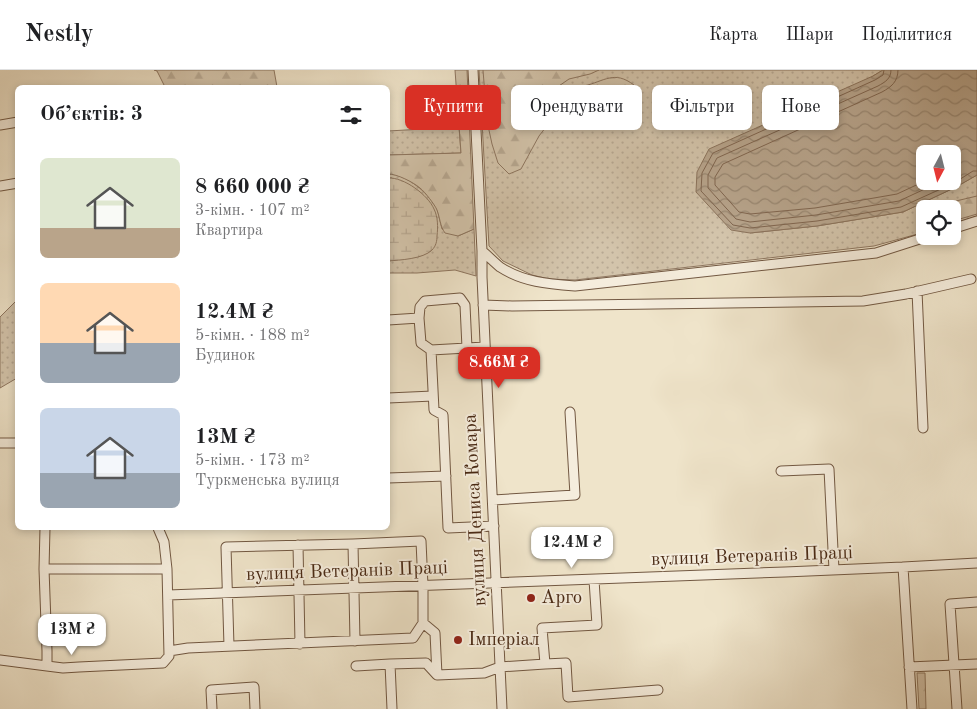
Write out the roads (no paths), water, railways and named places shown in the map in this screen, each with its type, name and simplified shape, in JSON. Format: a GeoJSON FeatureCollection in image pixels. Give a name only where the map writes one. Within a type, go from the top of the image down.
{"type":"FeatureCollection","features":[{"type":"Feature","properties":{"kind":"street","name":"вулиця Дениса Комара"},"geometry":{"type":"LineString","coordinates":[[473,70],[502,709]]}},
{"type":"Feature","properties":{"kind":"street"},"geometry":{"type":"LineString","coordinates":[[0,125],[15,122]]}},
{"type":"Feature","properties":{"kind":"street"},"geometry":{"type":"LineString","coordinates":[[0,186],[15,184]]}},
{"type":"Feature","properties":{"kind":"street"},"geometry":{"type":"LineString","coordinates":[[961,226],[977,222]]}},
{"type":"Feature","properties":{"kind":"street"},"geometry":{"type":"LineString","coordinates":[[482,251],[499,266],[516,276],[547,284],[575,286],[876,253],[916,240]]}},
{"type":"Feature","properties":{"kind":"street"},"geometry":{"type":"LineString","coordinates":[[483,305],[541,306],[863,301],[971,279]]}},
{"type":"Feature","properties":{"kind":"street"},"geometry":{"type":"LineString","coordinates":[[917,291],[923,428]]}},
{"type":"Feature","properties":{"kind":"street"},"geometry":{"type":"LineString","coordinates":[[467,348],[465,305],[460,298],[425,301],[420,307],[421,343],[431,350],[467,348],[485,347]]}},
{"type":"Feature","properties":{"kind":"street"},"geometry":{"type":"LineString","coordinates":[[390,320],[419,318]]}},
{"type":"Feature","properties":{"kind":"street"},"geometry":{"type":"LineString","coordinates":[[431,350],[434,410],[443,415],[448,528],[494,526]]}},
{"type":"Feature","properties":{"kind":"street"},"geometry":{"type":"LineString","coordinates":[[390,398],[433,396]]}},
{"type":"Feature","properties":{"kind":"street"},"geometry":{"type":"LineString","coordinates":[[492,500],[576,495],[570,412]]}},
{"type":"Feature","properties":{"kind":"street"},"geometry":{"type":"LineString","coordinates":[[0,443],[15,442]]}},
{"type":"Feature","properties":{"kind":"street"},"geometry":{"type":"LineString","coordinates":[[781,471],[829,469],[834,570]]}},
{"type":"Feature","properties":{"kind":"street"},"geometry":{"type":"LineString","coordinates":[[390,478],[446,476]]}},
{"type":"Feature","properties":{"kind":"street"},"geometry":{"type":"LineString","coordinates":[[45,530],[44,569],[47,666]]}},
{"type":"Feature","properties":{"kind":"street"},"geometry":{"type":"LineString","coordinates":[[0,660],[72,668],[163,663],[169,656],[168,569],[164,542],[159,530]]}},
{"type":"Feature","properties":{"kind":"street"},"geometry":{"type":"LineString","coordinates":[[169,651],[188,648],[414,638],[423,623],[421,541],[226,547],[229,646]]}},
{"type":"Feature","properties":{"kind":"street"},"geometry":{"type":"LineString","coordinates":[[353,544],[355,641]]}},
{"type":"Feature","properties":{"kind":"street"},"geometry":{"type":"LineString","coordinates":[[298,546],[300,644]]}},
{"type":"Feature","properties":{"kind":"street","name":"вулиця Ветеранів Праці"},"geometry":{"type":"LineString","coordinates":[[168,595],[496,584],[977,563]]}},
{"type":"Feature","properties":{"kind":"street"},"geometry":{"type":"LineString","coordinates":[[902,567],[912,709]]}},
{"type":"Feature","properties":{"kind":"street"},"geometry":{"type":"LineString","coordinates":[[44,569],[168,569]]}},
{"type":"Feature","properties":{"kind":"street"},"geometry":{"type":"LineString","coordinates":[[545,664],[542,628],[597,625],[594,580]]}},
{"type":"Feature","properties":{"kind":"street"},"geometry":{"type":"LineString","coordinates":[[957,709],[950,604],[977,602]]}},
{"type":"Feature","properties":{"kind":"street"},"geometry":{"type":"LineString","coordinates":[[423,623],[436,633],[437,675]]}},
{"type":"Feature","properties":{"kind":"street"},"geometry":{"type":"LineString","coordinates":[[356,666],[426,663],[437,675],[484,673],[500,667],[566,664],[568,697],[658,690]]}},
{"type":"Feature","properties":{"kind":"street"},"geometry":{"type":"LineString","coordinates":[[390,664],[392,709]]}},
{"type":"Feature","properties":{"kind":"street"},"geometry":{"type":"LineString","coordinates":[[909,667],[977,664]]}},
{"type":"Feature","properties":{"kind":"street"},"geometry":{"type":"LineString","coordinates":[[212,709],[211,690],[254,686],[255,709]]}},
{"type":"Feature","properties":{"kind":"water"},"geometry":{"type":"Polygon","coordinates":[[[883,70],[977,70],[977,175],[961,184],[961,145],[916,145],[916,190],[950,190],[928,200],[916,200],[916,206],[903,212],[817,226],[750,233],[731,230],[696,192],[697,172],[709,149],[762,125],[762,130],[839,130],[839,91],[883,70]]]}},
{"type":"Feature","properties":{"kind":"place","name":"Арго"},"geometry":{"type":"Point","coordinates":[531,598]}},
{"type":"Feature","properties":{"kind":"place","name":"Імперіал"},"geometry":{"type":"Point","coordinates":[458,640]}}]}
